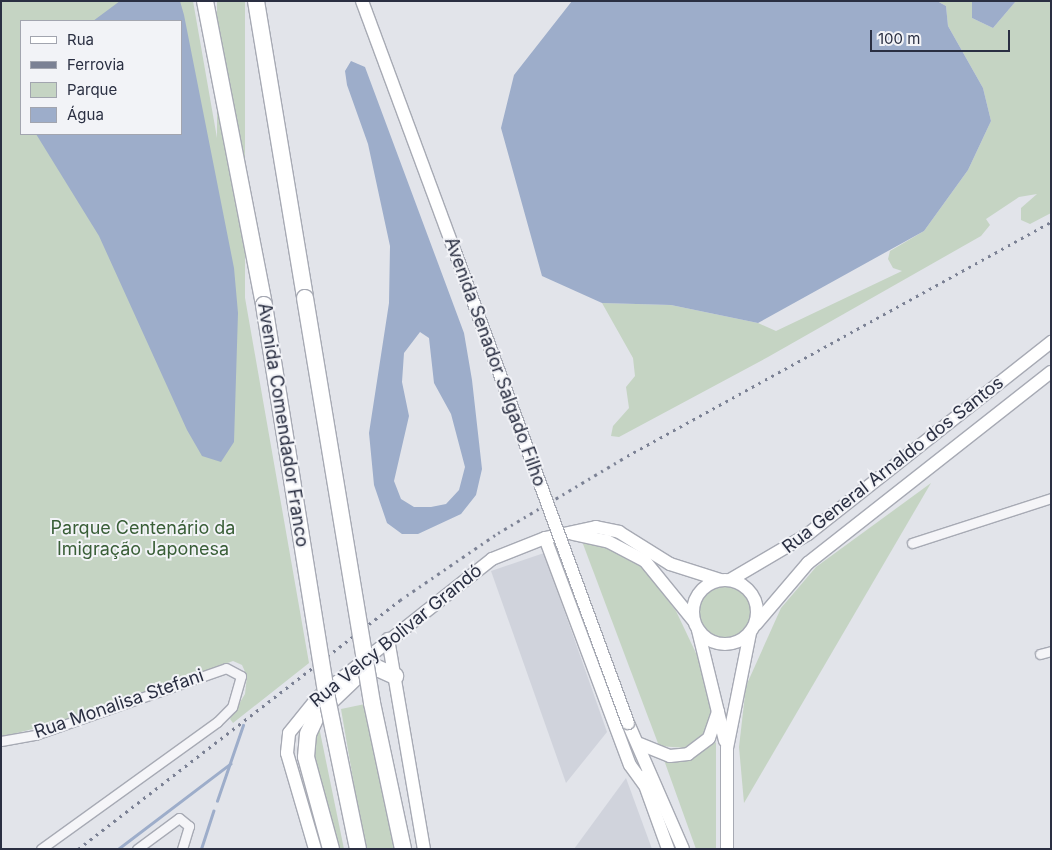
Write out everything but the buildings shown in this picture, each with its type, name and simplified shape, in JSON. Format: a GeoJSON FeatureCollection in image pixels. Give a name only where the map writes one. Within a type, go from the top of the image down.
{"type":"FeatureCollection","features":[{"type":"Feature","properties":{"kind":"highway","name":"Avenida Comendador Franco"},"geometry":{"type":"LineString","coordinates":[[205,1],[264,305],[327,698],[358,849]]}},
{"type":"Feature","properties":{"kind":"highway"},"geometry":{"type":"LineString","coordinates":[[256,1],[372,703],[403,849]]}},
{"type":"Feature","properties":{"kind":"highway"},"geometry":{"type":"LineString","coordinates":[[331,849],[306,757],[308,734],[318,713],[362,672],[376,668],[393,668]]}},
{"type":"Feature","properties":{"kind":"street","name":"Avenida Senador Salgado Filho"},"geometry":{"type":"LineString","coordinates":[[362,1],[628,724],[644,784],[668,849]]}},
{"type":"Feature","properties":{"kind":"street","name":"Rua General Arnaldo dos Santos"},"geometry":{"type":"LineString","coordinates":[[725,580],[808,534],[1051,342]]}},
{"type":"Feature","properties":{"kind":"street","name":"Rua General Arnaldo dos Santos"},"geometry":{"type":"LineString","coordinates":[[753,629],[808,563],[1051,372]]}},
{"type":"Feature","properties":{"kind":"street"},"geometry":{"type":"LineString","coordinates":[[980,397],[983,410],[996,415]]}},
{"type":"Feature","properties":{"kind":"street"},"geometry":{"type":"LineString","coordinates":[[912,543],[1051,498]]}},
{"type":"Feature","properties":{"kind":"street","name":"Rua Velcy Bolivar Grandó"},"geometry":{"type":"LineString","coordinates":[[315,849],[287,753],[289,733],[314,701],[388,638],[492,559],[545,538],[596,527],[619,532],[670,564],[725,580]]}},
{"type":"Feature","properties":{"kind":"street","name":"Rua Velcy Bolivar Grandó"},"geometry":{"type":"LineString","coordinates":[[570,533],[607,540],[646,561],[696,625]]}},
{"type":"Feature","properties":{"kind":"street"},"geometry":{"type":"LineString","coordinates":[[545,538],[630,765],[644,784]]}},
{"type":"Feature","properties":{"kind":"street"},"geometry":{"type":"LineString","coordinates":[[727,748],[753,629],[754,596],[725,580],[696,596],[696,625],[719,710],[727,748],[727,849]]}},
{"type":"Feature","properties":{"kind":"street"},"geometry":{"type":"LineString","coordinates":[[696,625],[723,645],[753,629]]}},
{"type":"Feature","properties":{"kind":"street"},"geometry":{"type":"LineString","coordinates":[[388,638],[424,849]]}},
{"type":"Feature","properties":{"kind":"street"},"geometry":{"type":"LineString","coordinates":[[375,650],[393,668]]}},
{"type":"Feature","properties":{"kind":"street"},"geometry":{"type":"LineString","coordinates":[[1040,654],[1051,651]]}},
{"type":"Feature","properties":{"kind":"street","name":"Rua Monalisa Stefani"},"geometry":{"type":"LineString","coordinates":[[1,741],[35,735],[210,672],[236,670],[241,676],[240,689],[232,707],[41,849]]}},
{"type":"Feature","properties":{"kind":"street"},"geometry":{"type":"LineString","coordinates":[[640,744],[670,756],[688,754],[708,738],[719,710]]}},
{"type":"Feature","properties":{"kind":"street","name":"Avenida Senador Salgado Filho"},"geometry":{"type":"LineString","coordinates":[[628,724],[640,744],[683,849]]}},
{"type":"Feature","properties":{"kind":"street"},"geometry":{"type":"LineString","coordinates":[[137,849],[176,820],[189,822],[182,849]]}},
{"type":"Feature","properties":{"kind":"shaded area"},"geometry":{"type":"Polygon","coordinates":[[[544,553],[607,732],[566,783],[491,571],[544,553]]]}},
{"type":"Feature","properties":{"kind":"shaded area"},"geometry":{"type":"Polygon","coordinates":[[[626,778],[652,849],[574,849],[626,778]]]}},
{"type":"Feature","properties":{"kind":"green space","name":"Parque Centenário da Imigração Japonesa"},"geometry":{"type":"Polygon","coordinates":[[[1,1],[193,1],[309,663],[233,723],[230,719],[245,694],[247,676],[242,665],[233,661],[64,721],[1,737],[1,1]]]}},
{"type":"Feature","properties":{"kind":"green space"},"geometry":{"type":"Polygon","coordinates":[[[217,1],[245,1],[245,590],[217,590],[217,1]]]}},
{"type":"Feature","properties":{"kind":"green space"},"geometry":{"type":"Polygon","coordinates":[[[937,1],[972,1],[972,18],[993,28],[1016,1],[1051,1],[1051,213],[1030,224],[1021,220],[1021,208],[1037,194],[1019,197],[986,219],[990,225],[981,236],[768,357],[619,437],[611,436],[613,426],[629,408],[626,387],[635,376],[633,358],[602,303],[671,305],[758,323],[776,331],[902,271],[893,268],[888,259],[890,251],[924,231],[968,170],[991,121],[983,88],[948,26],[946,6],[937,1]]]}},
{"type":"Feature","properties":{"kind":"green space"},"geometry":{"type":"Polygon","coordinates":[[[931,483],[744,803],[739,747],[746,686],[781,608],[816,567],[931,483]]]}},
{"type":"Feature","properties":{"kind":"green space"},"geometry":{"type":"Polygon","coordinates":[[[599,543],[642,566],[676,611],[704,670],[713,708],[704,735],[686,748],[659,746],[583,544],[599,543]]]}},
{"type":"Feature","properties":{"kind":"green space"},"geometry":{"type":"Polygon","coordinates":[[[719,584],[731,584],[741,588],[749,596],[753,612],[749,628],[741,636],[731,640],[719,640],[709,636],[701,628],[697,618],[697,606],[701,596],[709,588],[719,584]]]}},
{"type":"Feature","properties":{"kind":"green space"},"geometry":{"type":"Polygon","coordinates":[[[365,704],[398,849],[365,849],[341,709],[365,704]]]}},
{"type":"Feature","properties":{"kind":"green space"},"geometry":{"type":"Polygon","coordinates":[[[318,722],[344,849],[336,849],[312,764],[318,722]]]}},
{"type":"Feature","properties":{"kind":"green space"},"geometry":{"type":"Polygon","coordinates":[[[716,742],[716,849],[696,849],[664,760],[690,759],[716,742]]]}},
{"type":"Feature","properties":{"kind":"water"},"geometry":{"type":"Polygon","coordinates":[[[120,1],[180,1],[234,268],[238,313],[234,442],[221,462],[202,456],[187,430],[99,236],[37,135],[182,135],[182,20],[94,20],[120,1]]]}},
{"type":"Feature","properties":{"kind":"water"},"geometry":{"type":"Polygon","coordinates":[[[572,1],[937,1],[946,6],[948,26],[983,88],[991,121],[968,170],[924,231],[758,323],[671,305],[602,303],[542,276],[501,128],[514,75],[572,1]]]}},
{"type":"Feature","properties":{"kind":"water"},"geometry":{"type":"Polygon","coordinates":[[[972,1],[1016,1],[993,28],[972,18],[972,1]]]}},
{"type":"Feature","properties":{"kind":"water"},"geometry":{"type":"Polygon","coordinates":[[[351,61],[365,67],[464,333],[472,380],[482,469],[476,495],[461,514],[418,534],[402,534],[387,523],[374,485],[369,433],[389,303],[390,246],[368,144],[347,85],[345,71],[351,61]],[[420,332],[404,353],[402,382],[409,416],[394,481],[401,499],[414,507],[431,507],[446,504],[459,490],[465,467],[451,414],[434,383],[429,338],[420,332]]]}},
{"type":"Feature","properties":{"kind":"waterway"},"geometry":{"type":"LineString","coordinates":[[217,801],[243,725]]}},
{"type":"Feature","properties":{"kind":"waterway"},"geometry":{"type":"LineString","coordinates":[[118,849],[230,764]]}},
{"type":"Feature","properties":{"kind":"waterway"},"geometry":{"type":"LineString","coordinates":[[201,849],[213,811]]}},
{"type":"Feature","properties":{"kind":"railway"},"geometry":{"type":"LineString","coordinates":[[78,849],[400,600],[498,533],[627,456],[1051,222]]}}]}
